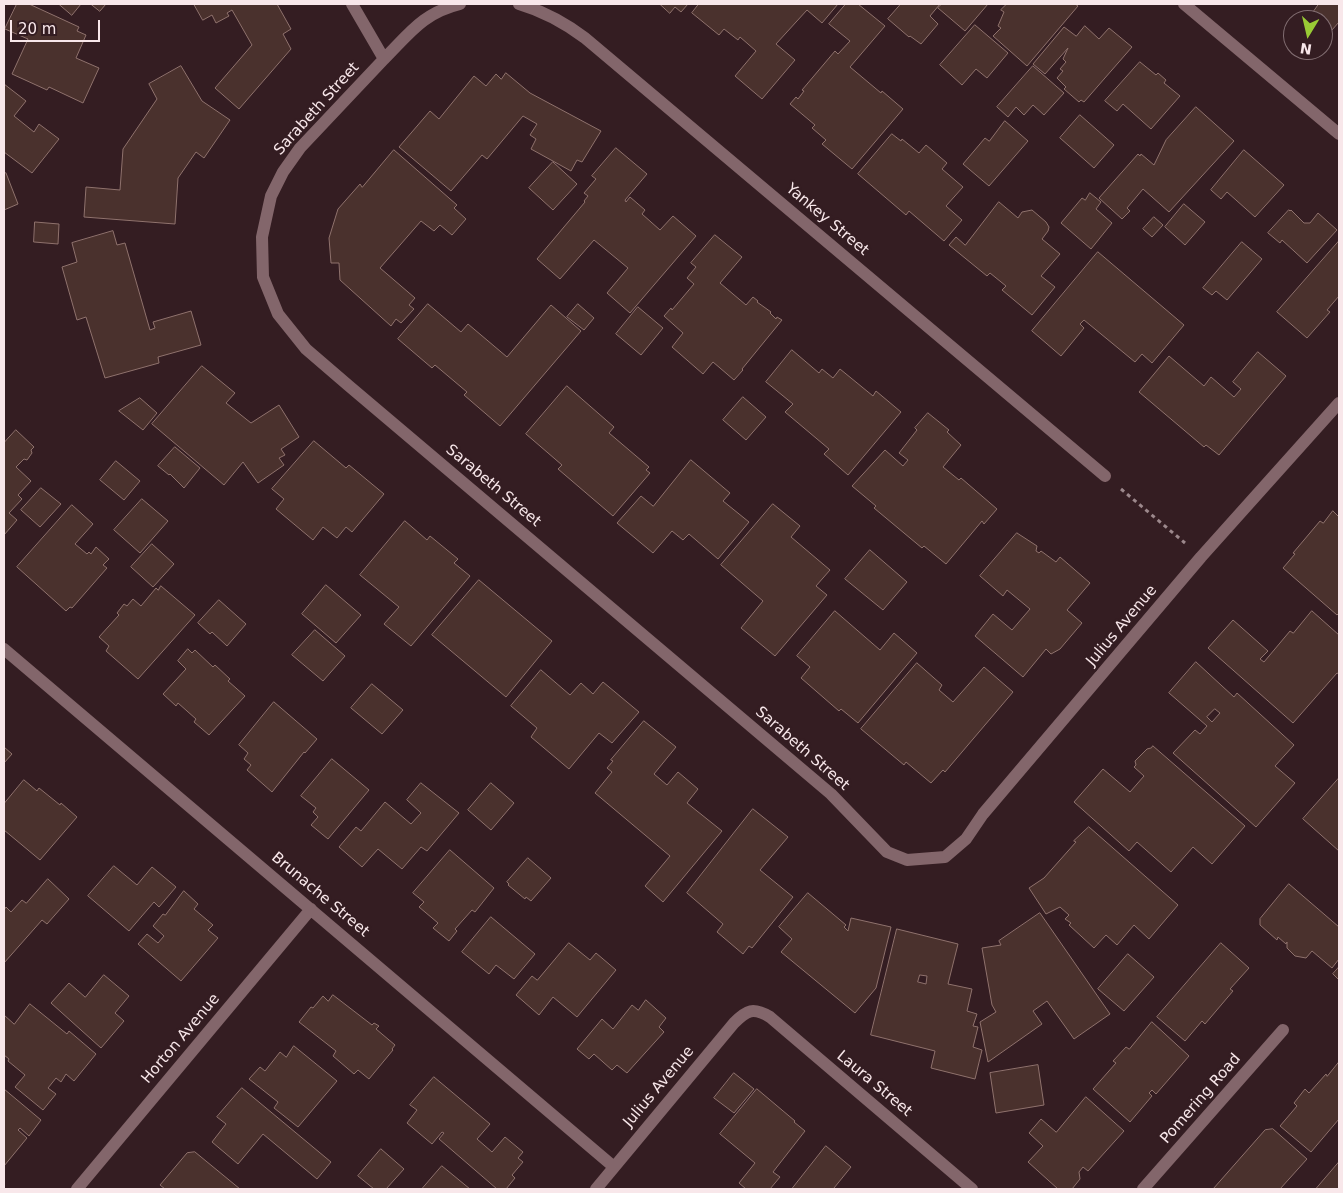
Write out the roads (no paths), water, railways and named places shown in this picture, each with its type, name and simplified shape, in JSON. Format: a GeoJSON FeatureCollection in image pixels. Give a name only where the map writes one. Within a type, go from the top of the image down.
{"type":"FeatureCollection","features":[{"type":"Feature","properties":{"kind":"street"},"geometry":{"type":"LineString","coordinates":[[352,4],[384,59],[423,20],[442,8],[460,4]]}},
{"type":"Feature","properties":{"kind":"street","name":"Yankey Street"},"geometry":{"type":"LineString","coordinates":[[519,4],[530,7],[568,25],[585,38],[1105,476]]}},
{"type":"Feature","properties":{"kind":"street"},"geometry":{"type":"LineString","coordinates":[[1184,4],[1339,134]]}},
{"type":"Feature","properties":{"kind":"street","name":"Sarabeth Street"},"geometry":{"type":"LineString","coordinates":[[384,59],[300,148],[283,172],[271,196],[262,237],[263,277],[278,314],[306,349],[831,794],[887,852],[908,860],[926,859]]}},
{"type":"Feature","properties":{"kind":"street","name":"Julius Avenue"},"geometry":{"type":"LineString","coordinates":[[926,859],[945,857],[966,839],[984,814],[1202,557],[1339,403]]}},
{"type":"Feature","properties":{"kind":"street","name":"Brunache Street"},"geometry":{"type":"LineString","coordinates":[[4,649],[614,1167]]}},
{"type":"Feature","properties":{"kind":"street","name":"Horton Avenue"},"geometry":{"type":"LineString","coordinates":[[77,1189],[311,910]]}},
{"type":"Feature","properties":{"kind":"street","name":"Julius Avenue"},"geometry":{"type":"LineString","coordinates":[[596,1189],[734,1023],[751,1010]]}},
{"type":"Feature","properties":{"kind":"street","name":"Laura Street"},"geometry":{"type":"LineString","coordinates":[[751,1010],[770,1016],[972,1189]]}},
{"type":"Feature","properties":{"kind":"street","name":"Pomering Road"},"geometry":{"type":"LineString","coordinates":[[1143,1189],[1283,1030]]}}]}
